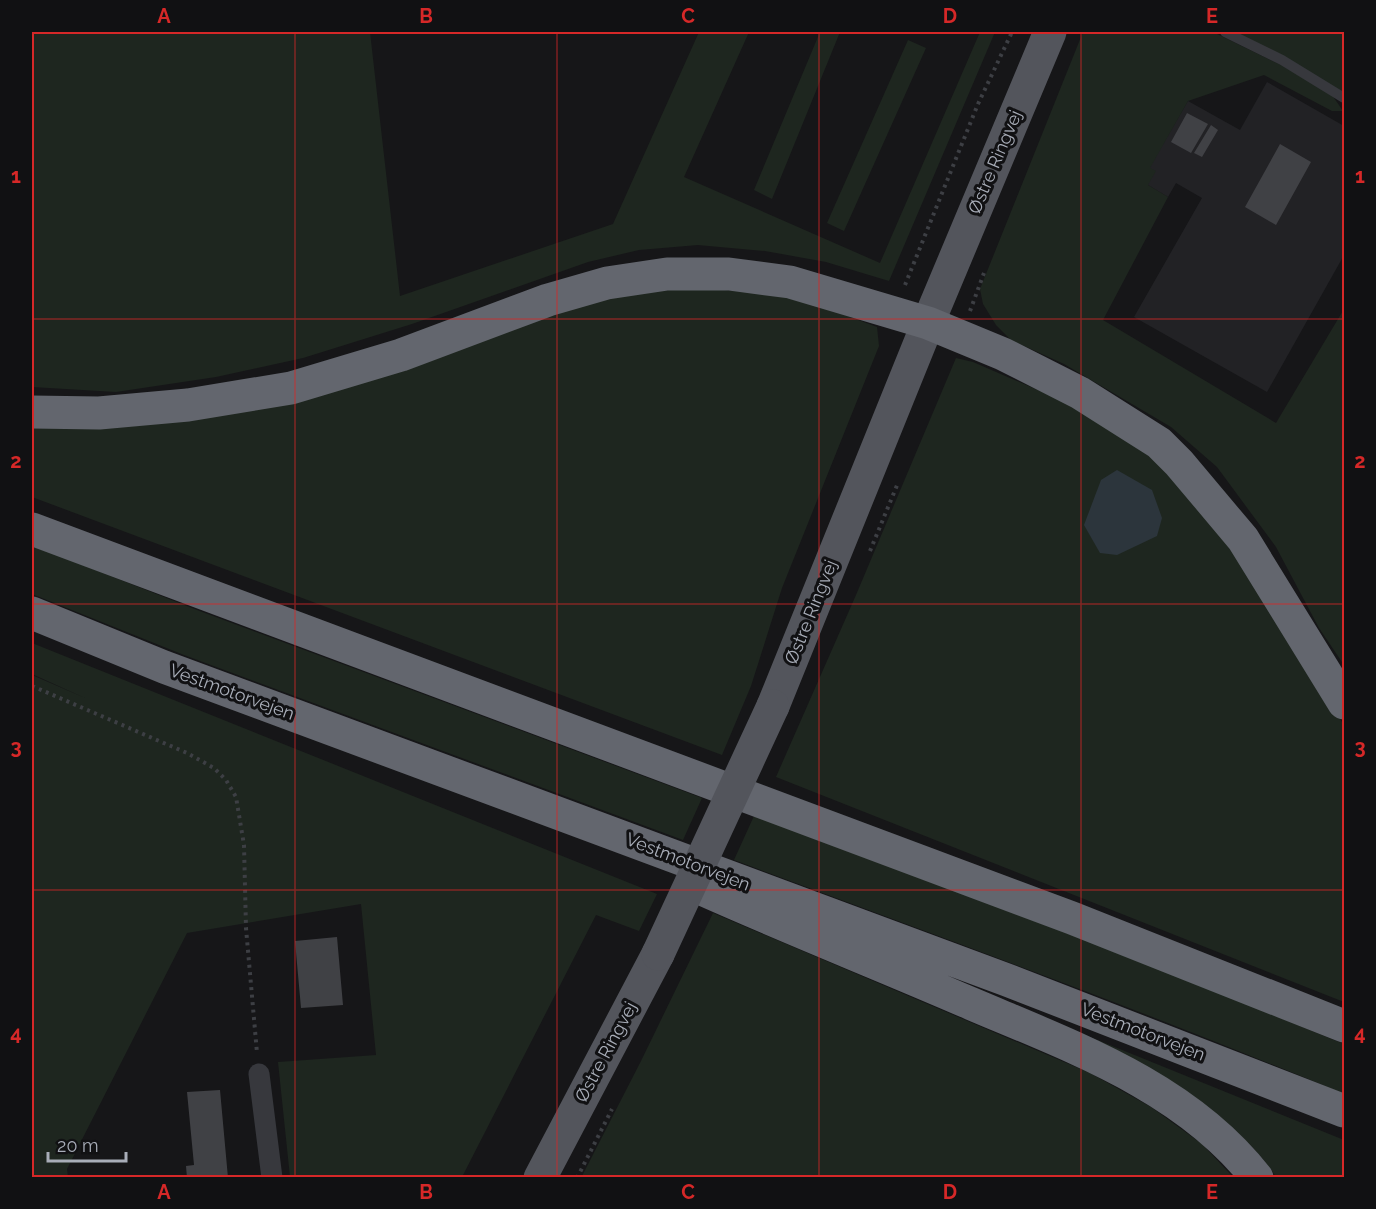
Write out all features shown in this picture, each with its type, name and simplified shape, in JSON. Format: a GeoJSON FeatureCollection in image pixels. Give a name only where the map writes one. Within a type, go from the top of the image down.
{"type":"FeatureCollection","features":[{"type":"Feature","properties":{"kind":"highway"},"geometry":{"type":"LineString","coordinates":[[32,412],[99,412],[188,405],[291,388],[401,355],[548,300],[607,283],[668,274],[729,274],[790,282],[928,323],[1003,354],[1080,393],[1159,443],[1179,463],[1243,539],[1344,704]]}},
{"type":"Feature","properties":{"kind":"highway"},"geometry":{"type":"LineString","coordinates":[[32,529],[1072,918],[1344,1026]]}},
{"type":"Feature","properties":{"kind":"highway","name":"Vestmotorvejen"},"geometry":{"type":"LineString","coordinates":[[32,613],[164,667],[1007,980],[1344,1111]]}},
{"type":"Feature","properties":{"kind":"highway"},"geometry":{"type":"LineString","coordinates":[[392,751],[751,911],[982,1008],[1109,1065],[1174,1102],[1201,1121],[1228,1145],[1257,1178]]}},
{"type":"Feature","properties":{"kind":"main road","name":"Østre Ringvej"},"geometry":{"type":"LineString","coordinates":[[540,1178],[658,954],[773,706],[928,323],[1050,32]]}},
{"type":"Feature","properties":{"kind":"street"},"geometry":{"type":"LineString","coordinates":[[259,1074],[272,1178]]}},
{"type":"Feature","properties":{"kind":"lane"},"geometry":{"type":"LineString","coordinates":[[1225,32],[1282,60],[1344,98]]}},
{"type":"Feature","properties":{"kind":"path"},"geometry":{"type":"LineString","coordinates":[[32,686],[187,753],[214,768],[226,780],[236,797],[244,845],[246,928],[259,1074]]}},
{"type":"Feature","properties":{"kind":"shaded area"},"geometry":{"type":"Polygon","coordinates":[[[32,32],[370,32],[400,296],[613,224],[699,32],[749,32],[684,177],[880,263],[980,32],[995,32],[889,281],[826,262],[765,251],[698,245],[639,250],[588,262],[412,324],[303,358],[216,377],[116,392],[32,387],[32,32]]]}},
{"type":"Feature","properties":{"kind":"shaded area"},"geometry":{"type":"Polygon","coordinates":[[[820,32],[840,32],[772,199],[754,190],[820,32]]]}},
{"type":"Feature","properties":{"kind":"shaded area"},"geometry":{"type":"Polygon","coordinates":[[[1083,32],[1213,32],[1281,65],[1332,95],[1343,111],[1332,111],[1264,75],[1188,101],[1150,168],[1156,171],[1148,185],[1168,197],[1103,320],[1276,423],[1344,309],[1344,665],[1319,628],[1276,547],[1217,467],[1171,427],[1064,364],[1011,340],[996,325],[983,304],[980,289],[1083,32]]]}},
{"type":"Feature","properties":{"kind":"shaded area"},"geometry":{"type":"Polygon","coordinates":[[[1236,32],[1344,32],[1344,93],[1236,32]]]}},
{"type":"Feature","properties":{"kind":"shaded area"},"geometry":{"type":"Polygon","coordinates":[[[908,40],[926,48],[844,231],[827,223],[908,40]]]}},
{"type":"Feature","properties":{"kind":"shaded area"},"geometry":{"type":"Polygon","coordinates":[[[1267,82],[1344,126],[1344,196],[1342,200],[1344,202],[1344,255],[1267,392],[1134,317],[1202,198],[1176,183],[1168,197],[1148,185],[1149,168],[1188,101],[1240,130],[1267,82]]]}},
{"type":"Feature","properties":{"kind":"shaded area"},"geometry":{"type":"Polygon","coordinates":[[[660,286],[789,294],[877,327],[879,346],[782,588],[751,686],[722,755],[32,497],[32,423],[101,421],[548,311],[660,286]]]}},
{"type":"Feature","properties":{"kind":"shaded area"},"geometry":{"type":"Polygon","coordinates":[[[956,358],[973,362],[1084,410],[1154,459],[1247,565],[1306,667],[1344,725],[1344,1002],[776,777],[956,358]]]}},
{"type":"Feature","properties":{"kind":"shaded area"},"geometry":{"type":"Polygon","coordinates":[[[1117,470],[1152,490],[1162,518],[1157,536],[1117,555],[1100,553],[1084,525],[1101,480],[1117,470]]]}},
{"type":"Feature","properties":{"kind":"shaded area"},"geometry":{"type":"Polygon","coordinates":[[[32,545],[197,610],[702,798],[683,840],[184,655],[32,594],[32,545]]]}},
{"type":"Feature","properties":{"kind":"shaded area"},"geometry":{"type":"Polygon","coordinates":[[[32,643],[657,894],[639,931],[596,915],[462,1177],[290,1177],[278,1062],[376,1055],[361,904],[187,933],[67,1169],[68,1177],[32,1177],[32,675],[85,698],[32,674],[32,643]]]}},
{"type":"Feature","properties":{"kind":"shaded area"},"geometry":{"type":"Polygon","coordinates":[[[754,816],[1136,959],[1344,1044],[1344,1094],[1116,1003],[734,860],[754,816]]]}},
{"type":"Feature","properties":{"kind":"shaded area"},"geometry":{"type":"Polygon","coordinates":[[[713,913],[1090,1073],[1151,1107],[1202,1144],[1233,1177],[581,1178],[713,913]]]}},
{"type":"Feature","properties":{"kind":"shaded area"},"geometry":{"type":"Polygon","coordinates":[[[1058,1024],[1344,1140],[1344,1177],[1276,1177],[1257,1152],[1234,1129],[1207,1108],[1147,1072],[1058,1024]]]}},
{"type":"Feature","properties":{"kind":"building"},"geometry":{"type":"Polygon","coordinates":[[[1187,113],[1208,124],[1191,153],[1171,142],[1187,113]]]}},
{"type":"Feature","properties":{"kind":"building"},"geometry":{"type":"Polygon","coordinates":[[[1211,125],[1218,130],[1202,157],[1194,153],[1211,125]]]}},
{"type":"Feature","properties":{"kind":"building"},"geometry":{"type":"Polygon","coordinates":[[[1280,144],[1311,162],[1276,225],[1245,207],[1280,144]]]}},
{"type":"Feature","properties":{"kind":"building"},"geometry":{"type":"Polygon","coordinates":[[[337,937],[343,1005],[301,1008],[295,941],[337,937]]]}},
{"type":"Feature","properties":{"kind":"building"},"geometry":{"type":"Polygon","coordinates":[[[220,1090],[228,1178],[187,1178],[186,1166],[194,1165],[187,1092],[220,1090]]]}}]}
